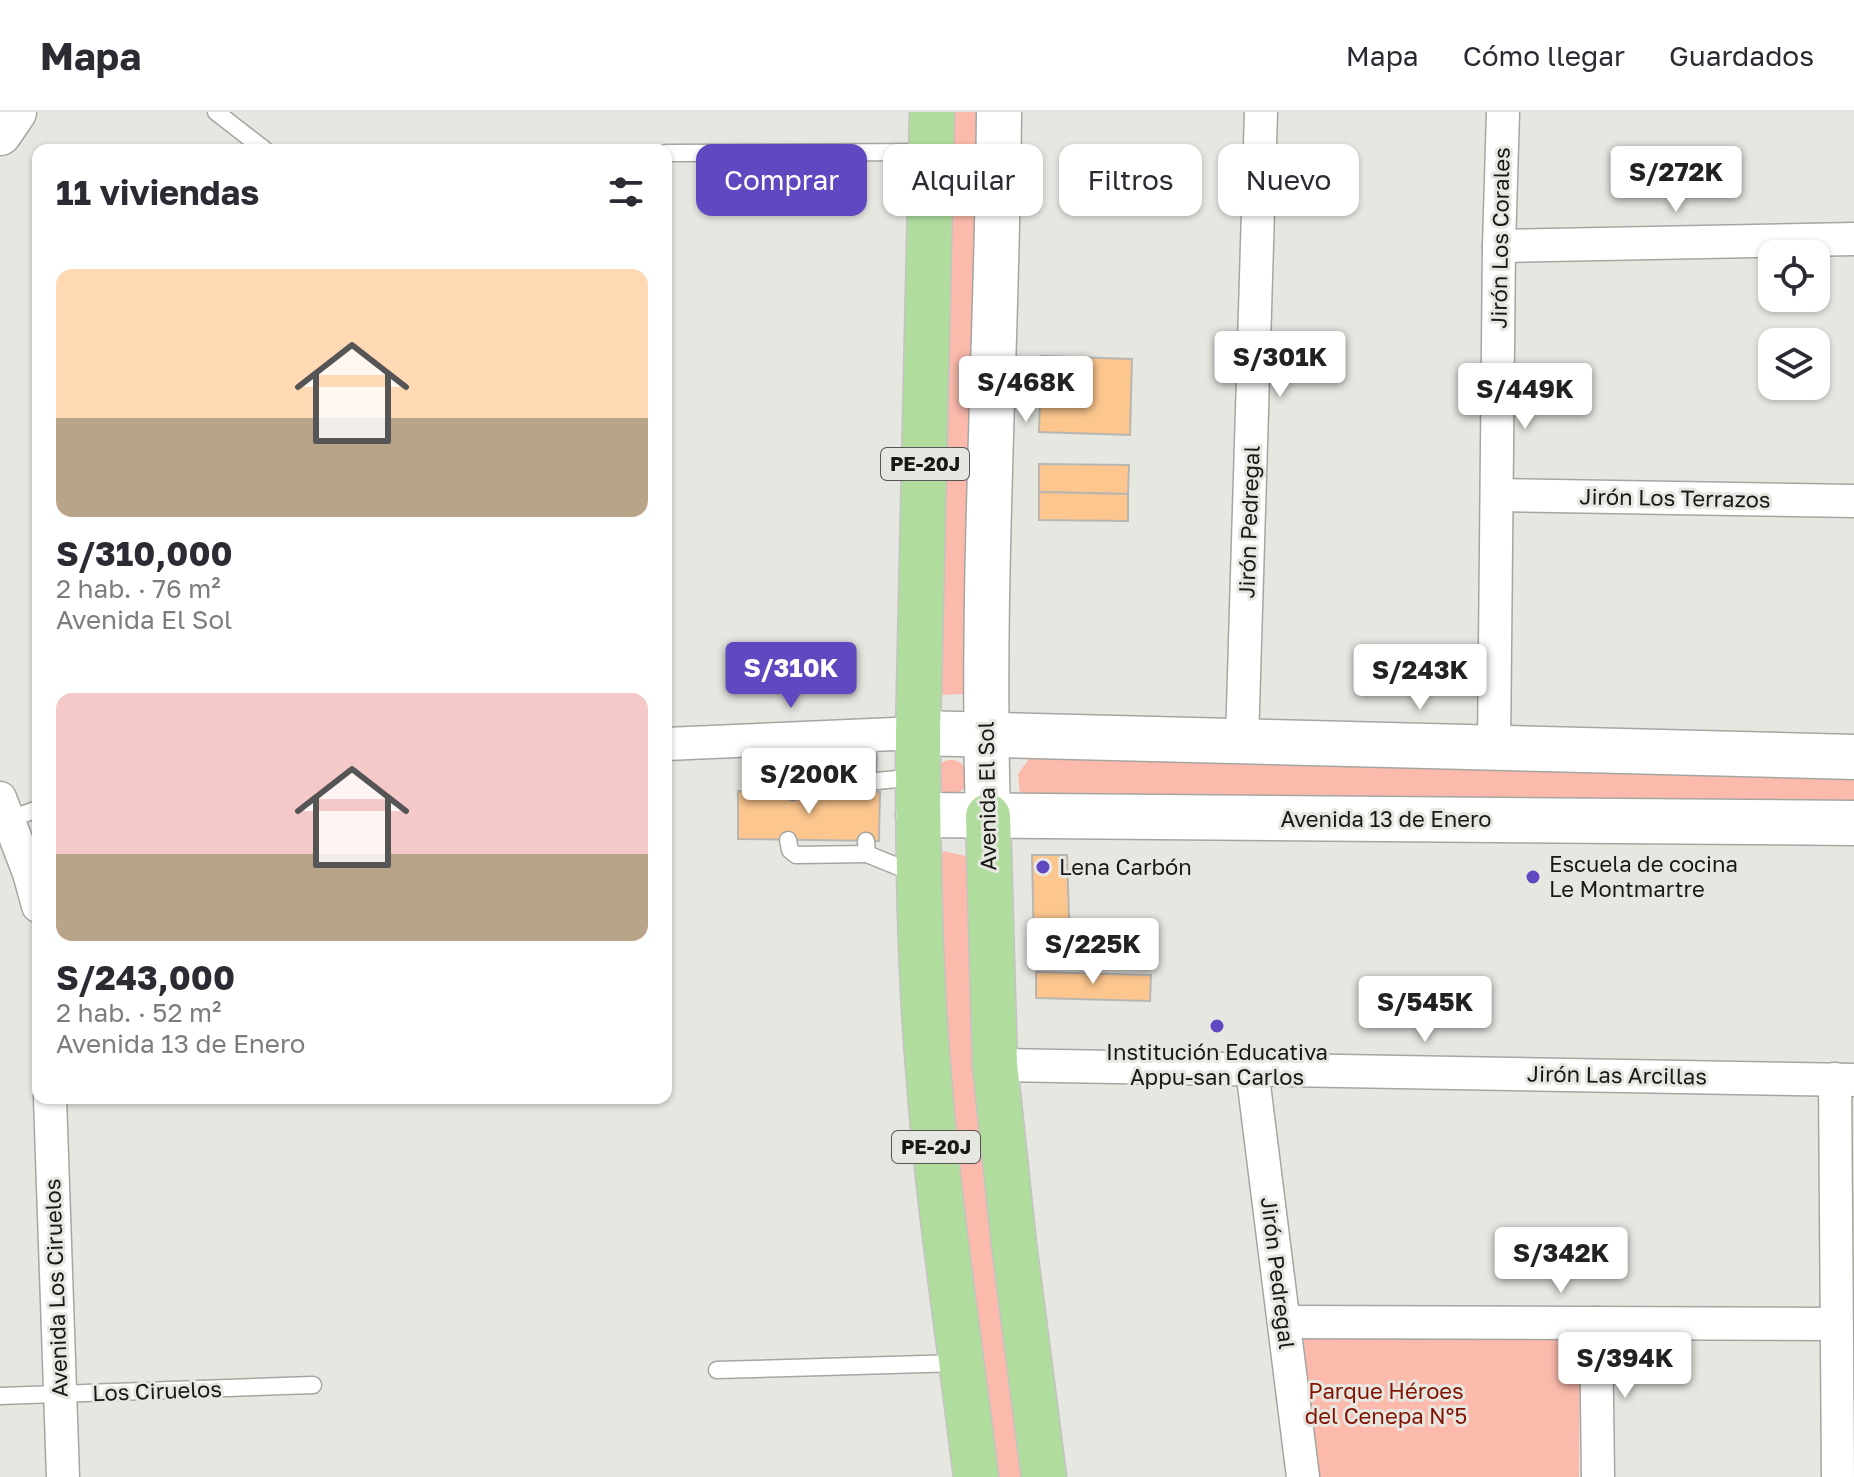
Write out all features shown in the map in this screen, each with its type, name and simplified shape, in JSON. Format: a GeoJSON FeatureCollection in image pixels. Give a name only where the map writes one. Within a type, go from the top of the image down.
{"type":"FeatureCollection","features":[{"type":"Feature","properties":{"kind":"main road","name":"Avenida El Sol"},"geometry":{"type":"LineString","coordinates":[[999,112],[995,360],[985,640],[995,1065],[1044,1477]]}},
{"type":"Feature","properties":{"kind":"main road","name":"PE-20J"},"geometry":{"type":"LineString","coordinates":[[932,132],[918,733],[923,995],[929,1082],[976,1477]]}},
{"type":"Feature","properties":{"kind":"main road"},"geometry":{"type":"LineString","coordinates":[[918,733],[1854,757]]}},
{"type":"Feature","properties":{"kind":"main road","name":"Avenida 13 de Enero"},"geometry":{"type":"LineString","coordinates":[[918,796],[988,816],[1854,823]]}},
{"type":"Feature","properties":{"kind":"street"},"geometry":{"type":"LineString","coordinates":[[0,134],[15,112]]}},
{"type":"Feature","properties":{"kind":"street","name":"Jirón Pedregal"},"geometry":{"type":"LineString","coordinates":[[1242,741],[1261,112]]}},
{"type":"Feature","properties":{"kind":"street","name":"Jirón Los Corales"},"geometry":{"type":"LineString","coordinates":[[1494,748],[1503,112]]}},
{"type":"Feature","properties":{"kind":"street"},"geometry":{"type":"LineString","coordinates":[[1499,246],[1854,239]]}},
{"type":"Feature","properties":{"kind":"street","name":"Jirón Los Terrazos"},"geometry":{"type":"LineString","coordinates":[[1497,495],[1854,501]]}},
{"type":"Feature","properties":{"kind":"street"},"geometry":{"type":"LineString","coordinates":[[672,744],[918,733]]}},
{"type":"Feature","properties":{"kind":"street"},"geometry":{"type":"LineString","coordinates":[[16,809],[32,880]]}},
{"type":"Feature","properties":{"kind":"street","name":"Jirón Las Arcillas"},"geometry":{"type":"LineString","coordinates":[[995,1065],[1844,1079]]}},
{"type":"Feature","properties":{"kind":"street","name":"Jirón Pedregal"},"geometry":{"type":"LineString","coordinates":[[1252,1069],[1303,1477]]}},
{"type":"Feature","properties":{"kind":"street"},"geometry":{"type":"LineString","coordinates":[[1838,1477],[1836,1324],[1844,1079]]}},
{"type":"Feature","properties":{"kind":"street","name":"Avenida Los Ciruelos"},"geometry":{"type":"LineString","coordinates":[[50,1104],[63,1477]]}},
{"type":"Feature","properties":{"kind":"street"},"geometry":{"type":"LineString","coordinates":[[1285,1322],[1836,1324]]}},
{"type":"Feature","properties":{"kind":"street"},"geometry":{"type":"LineString","coordinates":[[1596,1323],[1598,1477]]}},
{"type":"Feature","properties":{"kind":"lane"},"geometry":{"type":"LineString","coordinates":[[216,112],[257,144]]}},
{"type":"Feature","properties":{"kind":"lane"},"geometry":{"type":"LineString","coordinates":[[672,153],[932,132]]}},
{"type":"Feature","properties":{"kind":"lane"},"geometry":{"type":"LineString","coordinates":[[867,787],[869,735]]}},
{"type":"Feature","properties":{"kind":"lane"},"geometry":{"type":"LineString","coordinates":[[796,738],[793,787],[867,787],[918,796]]}},
{"type":"Feature","properties":{"kind":"lane"},"geometry":{"type":"LineString","coordinates":[[788,840],[790,850],[796,855],[867,847],[920,876]]}},
{"type":"Feature","properties":{"kind":"lane"},"geometry":{"type":"LineString","coordinates":[[717,1370],[962,1363]]}},
{"type":"Feature","properties":{"kind":"lane","name":"Los Ciruelos"},"geometry":{"type":"LineString","coordinates":[[0,1396],[313,1385]]}},
{"type":"Feature","properties":{"kind":"green space"},"geometry":{"type":"Polygon","coordinates":[[[941,112],[985,112],[984,144],[940,144],[941,112]]]}},
{"type":"Feature","properties":{"kind":"green space"},"geometry":{"type":"Polygon","coordinates":[[[939,216],[983,216],[975,680],[964,694],[942,695],[930,686],[939,216]]]}},
{"type":"Feature","properties":{"kind":"green space"},"geometry":{"type":"Polygon","coordinates":[[[1029,759],[1854,774],[1854,809],[1020,794],[1018,774],[1029,759]]]}},
{"type":"Feature","properties":{"kind":"green space"},"geometry":{"type":"Polygon","coordinates":[[[951,760],[963,765],[968,777],[963,789],[951,794],[939,789],[934,777],[939,765],[951,760]]]}},
{"type":"Feature","properties":{"kind":"green space"},"geometry":{"type":"Polygon","coordinates":[[[944,851],[969,857],[1029,1477],[990,1477],[930,863],[944,851]]]}},
{"type":"Feature","properties":{"kind":"green space","name":"Parque Héroes del Cenepa N°5"},"geometry":{"type":"Polygon","coordinates":[[[1302,1327],[1580,1334],[1579,1477],[1319,1477],[1302,1327]]]}},
{"type":"Feature","properties":{"kind":"building"},"geometry":{"type":"Polygon","coordinates":[[[1041,356],[1132,359],[1130,435],[1039,432],[1041,356]]]}},
{"type":"Feature","properties":{"kind":"building"},"geometry":{"type":"Polygon","coordinates":[[[1039,464],[1129,465],[1128,494],[1039,492],[1039,464]]]}},
{"type":"Feature","properties":{"kind":"building"},"geometry":{"type":"Polygon","coordinates":[[[1039,492],[1128,494],[1128,521],[1039,520],[1039,492]]]}},
{"type":"Feature","properties":{"kind":"building"},"geometry":{"type":"Polygon","coordinates":[[[738,791],[880,792],[879,841],[738,839],[738,791]]]}},
{"type":"Feature","properties":{"kind":"building"},"geometry":{"type":"Polygon","coordinates":[[[1032,855],[1067,855],[1070,947],[1034,947],[1032,855]]]}},
{"type":"Feature","properties":{"kind":"building"},"geometry":{"type":"Polygon","coordinates":[[[1036,972],[1151,975],[1150,1001],[1036,998],[1036,972]]]}},
{"type":"Feature","properties":{"kind":"place","name":"Lena Carbón"},"geometry":{"type":"Point","coordinates":[1043,867]}},
{"type":"Feature","properties":{"kind":"place","name":"Escuela de cocina Le Montmartre"},"geometry":{"type":"Point","coordinates":[1533,877]}},
{"type":"Feature","properties":{"kind":"place","name":"Institución Educativa Appu-san Carlos"},"geometry":{"type":"Point","coordinates":[1217,1026]}}]}
